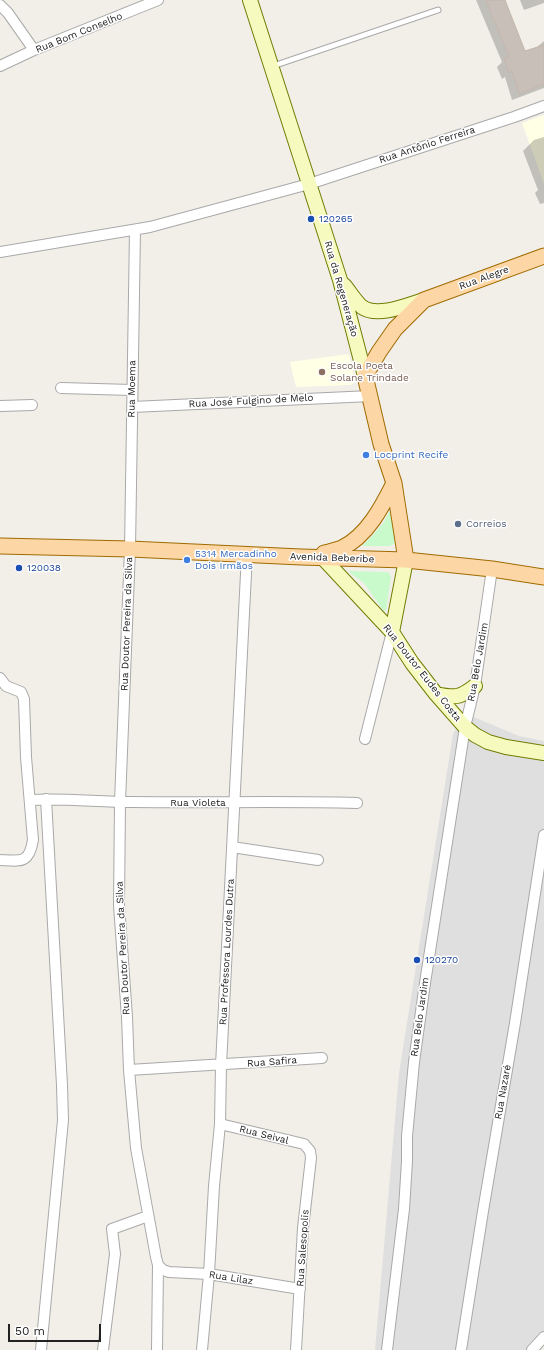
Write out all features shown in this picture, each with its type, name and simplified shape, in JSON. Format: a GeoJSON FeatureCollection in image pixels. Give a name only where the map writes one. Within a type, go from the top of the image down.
{"type":"FeatureCollection","features":[{"type":"Feature","properties":{"kind":"main road","name":"Rua da Regeneração"},"geometry":{"type":"LineString","coordinates":[[250,0],[340,280],[381,444],[394,483],[406,560]]}},
{"type":"Feature","properties":{"kind":"main road","name":"Rua Alegre"},"geometry":{"type":"LineString","coordinates":[[340,280],[358,303],[364,308],[376,312],[424,300],[544,256]]}},
{"type":"Feature","properties":{"kind":"main road","name":"Rua Alegre"},"geometry":{"type":"LineString","coordinates":[[365,376],[395,329],[424,300]]}},
{"type":"Feature","properties":{"kind":"main road"},"geometry":{"type":"LineString","coordinates":[[317,557],[342,548],[358,536],[378,512],[394,483]]}},
{"type":"Feature","properties":{"kind":"main road","name":"Avenida Beberibe"},"geometry":{"type":"LineString","coordinates":[[0,546],[130,549],[406,560],[492,569],[544,577]]}},
{"type":"Feature","properties":{"kind":"main road","name":"Rua Doutor Eudes Costa"},"geometry":{"type":"LineString","coordinates":[[317,557],[392,632],[412,663],[436,694],[474,735],[488,742],[506,747],[544,753]]}},
{"type":"Feature","properties":{"kind":"main road"},"geometry":{"type":"LineString","coordinates":[[392,632],[406,560]]}},
{"type":"Feature","properties":{"kind":"main road"},"geometry":{"type":"LineString","coordinates":[[436,694],[453,698],[458,697],[466,694],[475,686]]}},
{"type":"Feature","properties":{"kind":"street","name":"Rua Bom Conselho"},"geometry":{"type":"LineString","coordinates":[[0,66],[34,50],[158,0]]}},
{"type":"Feature","properties":{"kind":"street"},"geometry":{"type":"LineString","coordinates":[[0,5],[8,13],[34,50]]}},
{"type":"Feature","properties":{"kind":"street","name":"Rua Antônio Ferreira"},"geometry":{"type":"LineString","coordinates":[[0,252],[158,225],[309,184],[544,106]]}},
{"type":"Feature","properties":{"kind":"street","name":"Rua Moema"},"geometry":{"type":"LineString","coordinates":[[130,549],[134,230]]}},
{"type":"Feature","properties":{"kind":"street"},"geometry":{"type":"LineString","coordinates":[[60,388],[132,390]]}},
{"type":"Feature","properties":{"kind":"street","name":"Rua José Fulgino de Melo"},"geometry":{"type":"LineString","coordinates":[[132,407],[370,396]]}},
{"type":"Feature","properties":{"kind":"street"},"geometry":{"type":"LineString","coordinates":[[0,406],[32,405]]}},
{"type":"Feature","properties":{"kind":"street","name":"Rua Doutor Pereira da Silva"},"geometry":{"type":"LineString","coordinates":[[130,549],[120,802],[119,905],[127,1017],[129,1070],[136,1148],[156,1257],[160,1268],[157,1350]]}},
{"type":"Feature","properties":{"kind":"street","name":"Rua Professora Lourdes Dutra"},"geometry":{"type":"LineString","coordinates":[[202,1350],[220,1124],[221,1065],[247,554]]}},
{"type":"Feature","properties":{"kind":"street","name":"Rua Belo Jardim"},"geometry":{"type":"LineString","coordinates":[[387,1350],[404,1209],[407,1136],[414,1062],[465,727],[475,686],[492,569]]}},
{"type":"Feature","properties":{"kind":"street"},"geometry":{"type":"LineString","coordinates":[[365,739],[392,632]]}},
{"type":"Feature","properties":{"kind":"street"},"geometry":{"type":"LineString","coordinates":[[0,678],[6,686],[21,692],[24,699],[38,800],[62,1077],[63,1120],[41,1350]]}},
{"type":"Feature","properties":{"kind":"street"},"geometry":{"type":"LineString","coordinates":[[0,860],[23,860],[28,856],[33,840],[38,800]]}},
{"type":"Feature","properties":{"kind":"street","name":"Rua Violeta"},"geometry":{"type":"LineString","coordinates":[[38,800],[120,802],[357,803]]}},
{"type":"Feature","properties":{"kind":"street","name":"Rua Nazaré"},"geometry":{"type":"LineString","coordinates":[[461,1350],[482,1211],[515,1023],[544,835]]}},
{"type":"Feature","properties":{"kind":"street"},"geometry":{"type":"LineString","coordinates":[[232,847],[318,860]]}},
{"type":"Feature","properties":{"kind":"street","name":"Rua Safira"},"geometry":{"type":"LineString","coordinates":[[221,1065],[322,1058]]}},
{"type":"Feature","properties":{"kind":"street"},"geometry":{"type":"LineString","coordinates":[[129,1070],[221,1065]]}},
{"type":"Feature","properties":{"kind":"street","name":"Rua Seival"},"geometry":{"type":"LineString","coordinates":[[220,1124],[304,1144],[307,1147]]}},
{"type":"Feature","properties":{"kind":"street","name":"Rua Salesopolis"},"geometry":{"type":"LineString","coordinates":[[296,1350],[303,1228],[311,1158],[310,1151],[307,1147]]}},
{"type":"Feature","properties":{"kind":"street"},"geometry":{"type":"LineString","coordinates":[[103,1350],[115,1254],[112,1229],[148,1216]]}},
{"type":"Feature","properties":{"kind":"street","name":"Rua Lilaz"},"geometry":{"type":"LineString","coordinates":[[160,1268],[169,1272],[209,1274],[300,1289]]}},
{"type":"Feature","properties":{"kind":"street"},"geometry":{"type":"LineString","coordinates":[[532,1350],[544,1337]]}},
{"type":"Feature","properties":{"kind":"lane"},"geometry":{"type":"LineString","coordinates":[[272,66],[438,10]]}},
{"type":"Feature","properties":{"kind":"shaded area"},"geometry":{"type":"Polygon","coordinates":[[[544,115],[544,184],[522,123],[544,115]]]}},
{"type":"Feature","properties":{"kind":"shaded area","name":"Escola Poeta Solane Trindade"},"geometry":{"type":"Polygon","coordinates":[[[349,354],[355,382],[351,385],[296,387],[290,362],[349,354]]]}},
{"type":"Feature","properties":{"kind":"shaded area"},"geometry":{"type":"Polygon","coordinates":[[[464,713],[519,736],[544,741],[544,1331],[528,1350],[375,1350],[399,1073],[453,734],[464,713]]]}},
{"type":"Feature","properties":{"kind":"green space"},"geometry":{"type":"Polygon","coordinates":[[[391,508],[398,541],[390,546],[362,546],[384,522],[391,508]]]}},
{"type":"Feature","properties":{"kind":"green space"},"geometry":{"type":"Polygon","coordinates":[[[349,571],[389,573],[391,577],[386,611],[383,610],[364,583],[349,571]]]}},
{"type":"Feature","properties":{"kind":"building"},"geometry":{"type":"Polygon","coordinates":[[[486,0],[505,0],[525,51],[544,45],[544,84],[519,94],[512,71],[509,73],[504,59],[509,57],[486,0]]]}},
{"type":"Feature","properties":{"kind":"place","name":"120265"},"geometry":{"type":"Point","coordinates":[311,219]}},
{"type":"Feature","properties":{"kind":"place","name":"Escola Poeta Solane Trindade"},"geometry":{"type":"Point","coordinates":[322,372]}},
{"type":"Feature","properties":{"kind":"place","name":"Locprint Recife"},"geometry":{"type":"Point","coordinates":[366,455]}},
{"type":"Feature","properties":{"kind":"place","name":"Correios"},"geometry":{"type":"Point","coordinates":[458,524]}},
{"type":"Feature","properties":{"kind":"place","name":"5314 Mercadinho Dois Irmãos"},"geometry":{"type":"Point","coordinates":[187,560]}},
{"type":"Feature","properties":{"kind":"place","name":"120038"},"geometry":{"type":"Point","coordinates":[19,568]}},
{"type":"Feature","properties":{"kind":"place","name":"120270"},"geometry":{"type":"Point","coordinates":[417,960]}}]}
